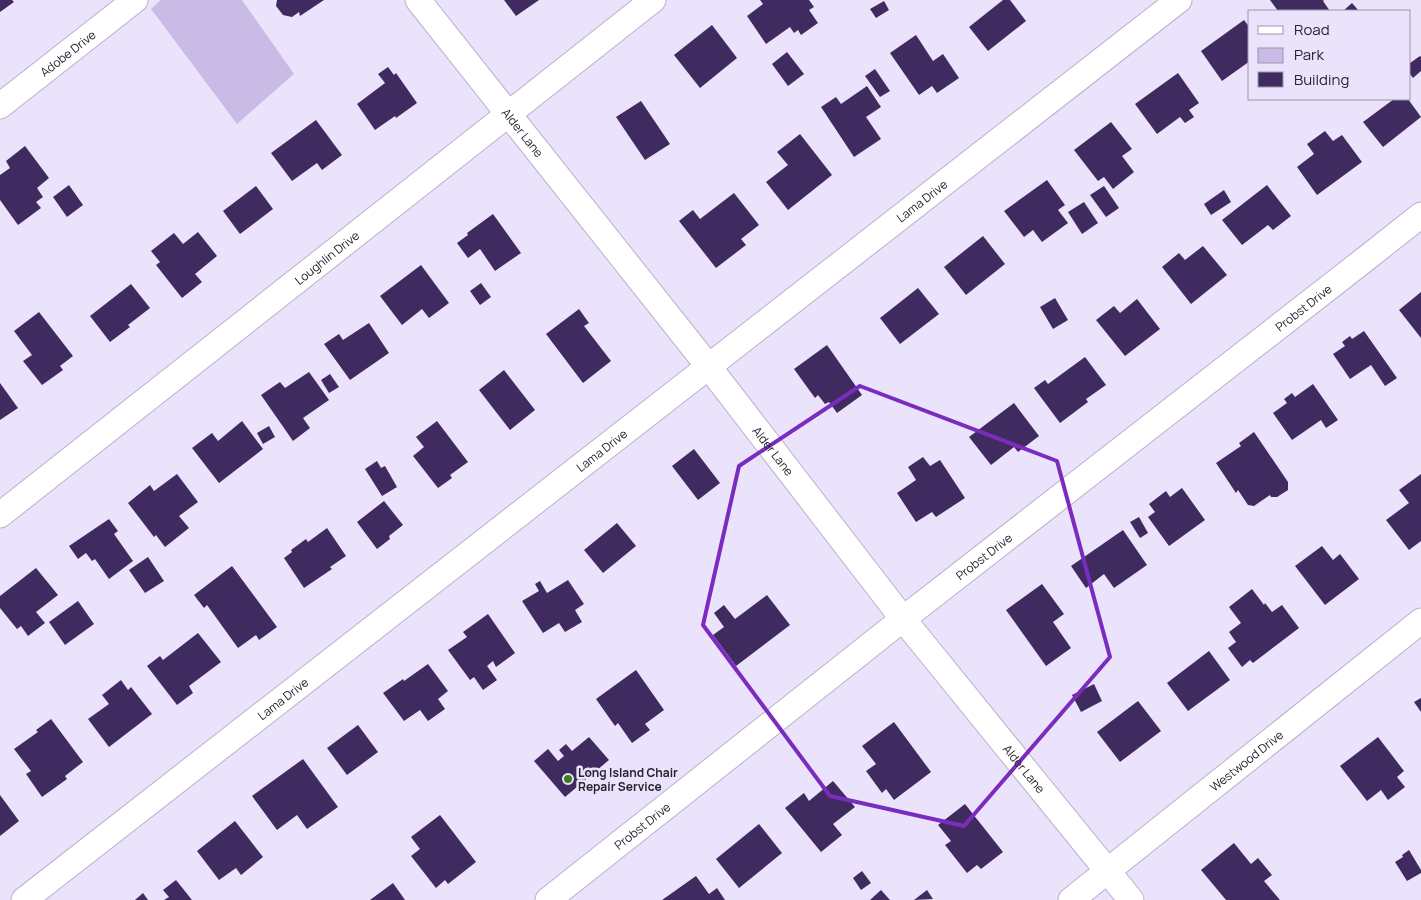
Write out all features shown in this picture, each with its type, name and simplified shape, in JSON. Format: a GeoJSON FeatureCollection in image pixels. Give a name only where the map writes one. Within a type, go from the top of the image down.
{"type":"FeatureCollection","features":[{"type":"Feature","properties":{"kind":"street","name":"Adobe Drive"},"geometry":{"type":"LineString","coordinates":[[0,106],[135,0]]}},
{"type":"Feature","properties":{"kind":"street","name":"Alder Lane"},"geometry":{"type":"LineString","coordinates":[[418,0],[709,367],[903,619],[1131,900]]}},
{"type":"Feature","properties":{"kind":"street","name":"Loughlin Drive"},"geometry":{"type":"LineString","coordinates":[[0,514],[653,0]]}},
{"type":"Feature","properties":{"kind":"street","name":"Lama Drive"},"geometry":{"type":"LineString","coordinates":[[24,900],[1178,0]]}},
{"type":"Feature","properties":{"kind":"street","name":"Probst Drive"},"geometry":{"type":"LineString","coordinates":[[548,900],[903,619],[1421,214]]}},
{"type":"Feature","properties":{"kind":"street","name":"Westwood Drive"},"geometry":{"type":"LineString","coordinates":[[1071,900],[1421,621]]}},
{"type":"Feature","properties":{"kind":"highlighted area"},"geometry":{"type":"Polygon","coordinates":[[[860,386],[1057,461],[1110,657],[964,826],[830,796],[703,625],[739,466],[860,386]]]}},
{"type":"Feature","properties":{"kind":"green space"},"geometry":{"type":"Polygon","coordinates":[[[161,0],[242,0],[294,74],[237,124],[151,9],[161,0]]]}},
{"type":"Feature","properties":{"kind":"building"},"geometry":{"type":"Polygon","coordinates":[[[0,0],[12,0],[14,2],[0,12],[0,0]]]}},
{"type":"Feature","properties":{"kind":"building"},"geometry":{"type":"Polygon","coordinates":[[[277,0],[324,0],[300,16],[299,12],[292,17],[283,15],[276,6],[277,0]]]}},
{"type":"Feature","properties":{"kind":"building"},"geometry":{"type":"Polygon","coordinates":[[[504,0],[539,0],[516,16],[504,0]]]}},
{"type":"Feature","properties":{"kind":"building"},"geometry":{"type":"Polygon","coordinates":[[[760,0],[809,0],[814,7],[809,10],[818,23],[801,35],[798,30],[794,33],[790,27],[766,44],[747,16],[763,4],[760,0]]]}},
{"type":"Feature","properties":{"kind":"building"},"geometry":{"type":"Polygon","coordinates":[[[1003,0],[1010,0],[1026,21],[988,51],[969,27],[1003,0]]]}},
{"type":"Feature","properties":{"kind":"building"},"geometry":{"type":"Polygon","coordinates":[[[1270,0],[1324,0],[1329,10],[1277,10],[1270,0]]]}},
{"type":"Feature","properties":{"kind":"building"},"geometry":{"type":"Polygon","coordinates":[[[884,1],[889,10],[876,18],[870,9],[884,1]]]}},
{"type":"Feature","properties":{"kind":"building"},"geometry":{"type":"Polygon","coordinates":[[[1352,3],[1358,10],[1344,10],[1352,3]]]}},
{"type":"Feature","properties":{"kind":"building"},"geometry":{"type":"Polygon","coordinates":[[[1244,20],[1248,25],[1248,62],[1222,81],[1201,51],[1244,20]]]}},
{"type":"Feature","properties":{"kind":"building"},"geometry":{"type":"Polygon","coordinates":[[[712,25],[737,58],[700,88],[674,55],[712,25]]]}},
{"type":"Feature","properties":{"kind":"building"},"geometry":{"type":"Polygon","coordinates":[[[916,35],[933,61],[943,54],[959,78],[937,93],[932,86],[919,95],[890,53],[916,35]]]}},
{"type":"Feature","properties":{"kind":"building"},"geometry":{"type":"Polygon","coordinates":[[[787,52],[804,74],[788,86],[772,64],[787,52]]]}},
{"type":"Feature","properties":{"kind":"building"},"geometry":{"type":"Polygon","coordinates":[[[1421,57],[1421,71],[1413,78],[1411,75],[1411,62],[1421,57]]]}},
{"type":"Feature","properties":{"kind":"building"},"geometry":{"type":"Polygon","coordinates":[[[388,67],[394,75],[396,73],[417,103],[375,130],[357,104],[385,83],[378,74],[388,67]]]}},
{"type":"Feature","properties":{"kind":"building"},"geometry":{"type":"Polygon","coordinates":[[[875,69],[890,91],[880,97],[865,76],[875,69]]]}},
{"type":"Feature","properties":{"kind":"building"},"geometry":{"type":"Polygon","coordinates":[[[1178,73],[1199,103],[1189,110],[1194,117],[1185,123],[1180,117],[1157,134],[1135,104],[1178,73]]]}},
{"type":"Feature","properties":{"kind":"building"},"geometry":{"type":"Polygon","coordinates":[[[867,86],[881,107],[866,117],[881,139],[854,157],[821,107],[836,97],[841,104],[867,86]]]}},
{"type":"Feature","properties":{"kind":"building"},"geometry":{"type":"Polygon","coordinates":[[[1393,100],[1409,100],[1421,117],[1383,147],[1363,122],[1393,100]]]}},
{"type":"Feature","properties":{"kind":"building"},"geometry":{"type":"Polygon","coordinates":[[[641,101],[670,144],[645,160],[616,117],[641,101]]]}},
{"type":"Feature","properties":{"kind":"building"},"geometry":{"type":"Polygon","coordinates":[[[316,120],[342,155],[322,170],[317,163],[292,181],[271,153],[316,120]]]}},
{"type":"Feature","properties":{"kind":"building"},"geometry":{"type":"Polygon","coordinates":[[[1111,122],[1132,149],[1122,156],[1134,172],[1113,189],[1104,177],[1098,181],[1074,150],[1111,122]]]}},
{"type":"Feature","properties":{"kind":"building"},"geometry":{"type":"Polygon","coordinates":[[[1325,131],[1333,141],[1342,135],[1362,162],[1317,195],[1297,167],[1314,154],[1307,144],[1325,131]]]}},
{"type":"Feature","properties":{"kind":"building"},"geometry":{"type":"Polygon","coordinates":[[[800,134],[832,175],[788,210],[766,182],[788,165],[777,152],[800,134]]]}},
{"type":"Feature","properties":{"kind":"building"},"geometry":{"type":"Polygon","coordinates":[[[25,146],[49,178],[37,188],[43,197],[36,202],[41,208],[18,225],[0,200],[0,175],[10,168],[6,161],[25,146]]]}},
{"type":"Feature","properties":{"kind":"building"},"geometry":{"type":"Polygon","coordinates":[[[1047,180],[1065,205],[1058,210],[1068,223],[1042,242],[1033,230],[1024,237],[1004,211],[1047,180]]]}},
{"type":"Feature","properties":{"kind":"building"},"geometry":{"type":"Polygon","coordinates":[[[69,185],[83,205],[67,217],[53,197],[69,185]]]}},
{"type":"Feature","properties":{"kind":"building"},"geometry":{"type":"Polygon","coordinates":[[[1267,185],[1291,216],[1273,230],[1268,225],[1242,245],[1222,220],[1267,185]]]}},
{"type":"Feature","properties":{"kind":"building"},"geometry":{"type":"Polygon","coordinates":[[[256,186],[273,209],[240,234],[223,211],[256,186]]]}},
{"type":"Feature","properties":{"kind":"building"},"geometry":{"type":"Polygon","coordinates":[[[1104,186],[1119,208],[1106,217],[1090,195],[1104,186]]]}},
{"type":"Feature","properties":{"kind":"building"},"geometry":{"type":"Polygon","coordinates":[[[1224,190],[1231,202],[1211,215],[1204,204],[1224,190]]]}},
{"type":"Feature","properties":{"kind":"building"},"geometry":{"type":"Polygon","coordinates":[[[734,193],[759,225],[741,239],[746,245],[716,268],[679,221],[693,210],[700,219],[734,193]]]}},
{"type":"Feature","properties":{"kind":"building"},"geometry":{"type":"Polygon","coordinates":[[[1084,202],[1098,223],[1082,234],[1068,212],[1084,202]]]}},
{"type":"Feature","properties":{"kind":"building"},"geometry":{"type":"Polygon","coordinates":[[[493,214],[521,253],[495,271],[480,249],[468,258],[457,243],[468,235],[467,233],[493,214]]]}},
{"type":"Feature","properties":{"kind":"building"},"geometry":{"type":"Polygon","coordinates":[[[198,232],[217,256],[195,274],[202,282],[182,298],[156,265],[160,262],[151,251],[174,233],[183,244],[198,232]]]}},
{"type":"Feature","properties":{"kind":"building"},"geometry":{"type":"Polygon","coordinates":[[[983,236],[1005,264],[966,295],[944,267],[983,236]]]}},
{"type":"Feature","properties":{"kind":"building"},"geometry":{"type":"Polygon","coordinates":[[[1203,246],[1227,275],[1191,304],[1162,267],[1179,253],[1185,260],[1203,246]]]}},
{"type":"Feature","properties":{"kind":"building"},"geometry":{"type":"Polygon","coordinates":[[[421,265],[449,303],[429,318],[422,309],[402,325],[380,296],[421,265]]]}},
{"type":"Feature","properties":{"kind":"building"},"geometry":{"type":"Polygon","coordinates":[[[481,283],[491,297],[480,305],[470,291],[481,283]]]}},
{"type":"Feature","properties":{"kind":"building"},"geometry":{"type":"Polygon","coordinates":[[[131,284],[150,308],[128,325],[130,327],[110,342],[90,316],[131,284]]]}},
{"type":"Feature","properties":{"kind":"building"},"geometry":{"type":"Polygon","coordinates":[[[918,288],[939,314],[900,344],[880,318],[918,288]]]}},
{"type":"Feature","properties":{"kind":"building"},"geometry":{"type":"Polygon","coordinates":[[[1421,292],[1421,338],[1399,310],[1421,292]]]}},
{"type":"Feature","properties":{"kind":"building"},"geometry":{"type":"Polygon","coordinates":[[[1055,298],[1068,320],[1053,329],[1040,307],[1055,298]]]}},
{"type":"Feature","properties":{"kind":"building"},"geometry":{"type":"Polygon","coordinates":[[[1137,299],[1160,329],[1125,356],[1096,320],[1114,306],[1120,313],[1137,299]]]}},
{"type":"Feature","properties":{"kind":"building"},"geometry":{"type":"Polygon","coordinates":[[[579,309],[589,323],[584,326],[611,361],[583,383],[546,334],[579,309]]]}},
{"type":"Feature","properties":{"kind":"building"},"geometry":{"type":"Polygon","coordinates":[[[39,312],[73,356],[60,366],[63,370],[42,385],[23,361],[32,355],[14,331],[39,312]]]}},
{"type":"Feature","properties":{"kind":"building"},"geometry":{"type":"Polygon","coordinates":[[[369,323],[389,353],[350,380],[324,344],[339,334],[343,340],[369,323]]]}},
{"type":"Feature","properties":{"kind":"building"},"geometry":{"type":"Polygon","coordinates":[[[1364,331],[1397,378],[1385,386],[1371,365],[1350,379],[1333,354],[1345,346],[1342,342],[1350,336],[1352,339],[1364,331]]]}},
{"type":"Feature","properties":{"kind":"building"},"geometry":{"type":"Polygon","coordinates":[[[827,345],[862,395],[837,413],[829,402],[825,404],[818,395],[815,398],[794,369],[827,345]]]}},
{"type":"Feature","properties":{"kind":"building"},"geometry":{"type":"Polygon","coordinates":[[[1085,357],[1106,385],[1086,399],[1088,402],[1060,423],[1034,388],[1045,380],[1048,384],[1085,357]]]}},
{"type":"Feature","properties":{"kind":"building"},"geometry":{"type":"Polygon","coordinates":[[[504,370],[535,410],[510,430],[479,390],[504,370]]]}},
{"type":"Feature","properties":{"kind":"building"},"geometry":{"type":"Polygon","coordinates":[[[309,372],[329,400],[303,418],[310,428],[293,441],[261,395],[280,382],[285,388],[309,372]]]}},
{"type":"Feature","properties":{"kind":"building"},"geometry":{"type":"Polygon","coordinates":[[[330,374],[339,387],[329,393],[321,380],[330,374]]]}},
{"type":"Feature","properties":{"kind":"building"},"geometry":{"type":"Polygon","coordinates":[[[0,383],[18,408],[0,420],[0,383]]]}},
{"type":"Feature","properties":{"kind":"building"},"geometry":{"type":"Polygon","coordinates":[[[1313,384],[1338,420],[1326,428],[1321,420],[1292,440],[1273,413],[1287,403],[1284,399],[1292,393],[1295,397],[1313,384]]]}},
{"type":"Feature","properties":{"kind":"building"},"geometry":{"type":"Polygon","coordinates":[[[1014,403],[1039,436],[1018,452],[1014,447],[991,465],[969,437],[1014,403]]]}},
{"type":"Feature","properties":{"kind":"building"},"geometry":{"type":"Polygon","coordinates":[[[242,421],[263,449],[219,483],[192,448],[212,433],[218,441],[242,421]]]}},
{"type":"Feature","properties":{"kind":"building"},"geometry":{"type":"Polygon","coordinates":[[[437,421],[468,462],[450,475],[452,478],[438,488],[413,456],[424,447],[416,437],[437,421]]]}},
{"type":"Feature","properties":{"kind":"building"},"geometry":{"type":"Polygon","coordinates":[[[269,426],[275,437],[263,444],[257,433],[269,426]]]}},
{"type":"Feature","properties":{"kind":"building"},"geometry":{"type":"Polygon","coordinates":[[[1254,432],[1288,482],[1288,490],[1277,497],[1271,497],[1270,495],[1254,506],[1248,505],[1238,490],[1236,493],[1216,463],[1241,446],[1239,443],[1254,432]]]}},
{"type":"Feature","properties":{"kind":"building"},"geometry":{"type":"Polygon","coordinates":[[[694,449],[720,483],[698,500],[672,466],[694,449]]]}},
{"type":"Feature","properties":{"kind":"building"},"geometry":{"type":"Polygon","coordinates":[[[923,457],[930,466],[940,460],[965,498],[936,517],[932,512],[916,522],[897,493],[916,480],[908,467],[923,457]]]}},
{"type":"Feature","properties":{"kind":"building"},"geometry":{"type":"Polygon","coordinates":[[[377,461],[381,468],[385,466],[397,487],[382,496],[365,469],[377,461]]]}},
{"type":"Feature","properties":{"kind":"building"},"geometry":{"type":"Polygon","coordinates":[[[177,474],[198,502],[179,516],[189,528],[165,547],[156,535],[154,537],[128,503],[150,485],[154,491],[177,474]]]}},
{"type":"Feature","properties":{"kind":"building"},"geometry":{"type":"Polygon","coordinates":[[[1421,474],[1421,541],[1409,550],[1386,520],[1409,503],[1399,490],[1421,474]]]}},
{"type":"Feature","properties":{"kind":"building"},"geometry":{"type":"Polygon","coordinates":[[[1182,488],[1205,520],[1169,546],[1148,517],[1155,512],[1149,504],[1166,491],[1170,497],[1182,488]]]}},
{"type":"Feature","properties":{"kind":"building"},"geometry":{"type":"Polygon","coordinates":[[[384,501],[403,525],[377,549],[357,522],[384,501]]]}},
{"type":"Feature","properties":{"kind":"building"},"geometry":{"type":"Polygon","coordinates":[[[1139,517],[1148,533],[1140,538],[1130,522],[1139,517]]]}},
{"type":"Feature","properties":{"kind":"building"},"geometry":{"type":"Polygon","coordinates":[[[109,519],[118,531],[114,534],[133,561],[109,579],[95,559],[92,561],[86,553],[78,559],[69,546],[109,519]]]}},
{"type":"Feature","properties":{"kind":"building"},"geometry":{"type":"Polygon","coordinates":[[[617,523],[636,546],[603,573],[584,550],[617,523]]]}},
{"type":"Feature","properties":{"kind":"building"},"geometry":{"type":"Polygon","coordinates":[[[327,528],[346,556],[330,567],[332,569],[304,588],[284,558],[306,539],[308,542],[327,528]]]}},
{"type":"Feature","properties":{"kind":"building"},"geometry":{"type":"Polygon","coordinates":[[[1123,530],[1147,565],[1114,588],[1104,574],[1086,588],[1071,566],[1123,530]]]}},
{"type":"Feature","properties":{"kind":"building"},"geometry":{"type":"Polygon","coordinates":[[[1322,546],[1333,560],[1340,554],[1359,579],[1325,605],[1295,566],[1322,546]]]}},
{"type":"Feature","properties":{"kind":"building"},"geometry":{"type":"Polygon","coordinates":[[[148,557],[164,581],[145,593],[129,570],[148,557]]]}},
{"type":"Feature","properties":{"kind":"building"},"geometry":{"type":"Polygon","coordinates":[[[232,566],[277,627],[259,640],[256,635],[238,648],[207,605],[204,608],[194,595],[232,566]]]}},
{"type":"Feature","properties":{"kind":"building"},"geometry":{"type":"Polygon","coordinates":[[[36,568],[58,595],[36,612],[45,623],[28,636],[21,626],[17,629],[0,608],[0,596],[36,568]]]}},
{"type":"Feature","properties":{"kind":"building"},"geometry":{"type":"Polygon","coordinates":[[[568,580],[584,604],[575,610],[582,622],[565,632],[559,623],[543,633],[522,601],[539,591],[535,584],[540,581],[547,593],[568,580]]]}},
{"type":"Feature","properties":{"kind":"building"},"geometry":{"type":"Polygon","coordinates":[[[1042,584],[1064,614],[1053,622],[1071,648],[1046,666],[1006,610],[1042,584]]]}},
{"type":"Feature","properties":{"kind":"building"},"geometry":{"type":"Polygon","coordinates":[[[1252,589],[1272,612],[1282,605],[1299,628],[1253,663],[1250,660],[1242,667],[1228,648],[1236,642],[1229,632],[1241,623],[1229,607],[1252,589]]]}},
{"type":"Feature","properties":{"kind":"building"},"geometry":{"type":"Polygon","coordinates":[[[767,595],[790,625],[736,666],[713,635],[724,627],[714,613],[724,605],[735,619],[767,595]]]}},
{"type":"Feature","properties":{"kind":"building"},"geometry":{"type":"Polygon","coordinates":[[[78,601],[94,624],[65,645],[49,622],[78,601]]]}},
{"type":"Feature","properties":{"kind":"building"},"geometry":{"type":"Polygon","coordinates":[[[488,614],[515,653],[496,667],[493,661],[487,666],[497,680],[483,690],[474,677],[470,680],[448,650],[467,637],[463,632],[488,614]]]}},
{"type":"Feature","properties":{"kind":"building"},"geometry":{"type":"Polygon","coordinates":[[[198,633],[221,662],[189,686],[193,693],[177,705],[147,666],[160,656],[163,660],[198,633]]]}},
{"type":"Feature","properties":{"kind":"building"},"geometry":{"type":"Polygon","coordinates":[[[1209,651],[1230,680],[1188,711],[1167,683],[1209,651]]]}},
{"type":"Feature","properties":{"kind":"building"},"geometry":{"type":"Polygon","coordinates":[[[428,664],[448,691],[438,699],[445,709],[428,721],[420,710],[404,721],[383,693],[428,664]]]}},
{"type":"Feature","properties":{"kind":"building"},"geometry":{"type":"Polygon","coordinates":[[[636,670],[664,710],[645,724],[650,730],[632,743],[618,723],[615,726],[596,699],[636,670]]]}},
{"type":"Feature","properties":{"kind":"building"},"geometry":{"type":"Polygon","coordinates":[[[121,680],[128,690],[131,687],[152,714],[109,747],[88,719],[109,704],[102,695],[121,680]]]}},
{"type":"Feature","properties":{"kind":"building"},"geometry":{"type":"Polygon","coordinates":[[[1094,684],[1102,701],[1081,712],[1072,695],[1094,684]]]}},
{"type":"Feature","properties":{"kind":"building"},"geometry":{"type":"Polygon","coordinates":[[[1421,698],[1421,712],[1414,702],[1421,698]]]}},
{"type":"Feature","properties":{"kind":"building"},"geometry":{"type":"Polygon","coordinates":[[[1138,701],[1161,731],[1120,762],[1097,732],[1138,701]]]}},
{"type":"Feature","properties":{"kind":"building"},"geometry":{"type":"Polygon","coordinates":[[[51,719],[83,762],[65,776],[67,779],[42,797],[26,774],[31,771],[14,749],[38,732],[36,730],[51,719]]]}},
{"type":"Feature","properties":{"kind":"building"},"geometry":{"type":"Polygon","coordinates":[[[894,722],[931,772],[894,800],[886,789],[882,793],[866,771],[876,764],[862,746],[894,722]]]}},
{"type":"Feature","properties":{"kind":"building"},"geometry":{"type":"Polygon","coordinates":[[[358,725],[378,752],[347,775],[327,748],[358,725]]]}},
{"type":"Feature","properties":{"kind":"building","name":"Long Island Chair Repair Service"},"geometry":{"type":"Polygon","coordinates":[[[589,737],[609,760],[565,797],[534,761],[548,749],[558,761],[564,756],[559,750],[566,744],[572,751],[589,737]]]}},
{"type":"Feature","properties":{"kind":"building"},"geometry":{"type":"Polygon","coordinates":[[[1378,737],[1404,771],[1397,777],[1405,787],[1388,800],[1381,790],[1367,801],[1340,766],[1378,737]]]}},
{"type":"Feature","properties":{"kind":"building"},"geometry":{"type":"Polygon","coordinates":[[[303,759],[338,807],[307,829],[297,815],[277,830],[252,796],[303,759]]]}},
{"type":"Feature","properties":{"kind":"building"},"geometry":{"type":"Polygon","coordinates":[[[833,781],[855,807],[833,824],[842,835],[821,852],[785,808],[804,793],[809,801],[833,781]]]}},
{"type":"Feature","properties":{"kind":"building"},"geometry":{"type":"Polygon","coordinates":[[[0,795],[19,821],[0,836],[0,795]]]}},
{"type":"Feature","properties":{"kind":"building"},"geometry":{"type":"Polygon","coordinates":[[[965,804],[1003,852],[981,869],[977,865],[967,873],[945,845],[951,841],[938,825],[965,804]]]}},
{"type":"Feature","properties":{"kind":"building"},"geometry":{"type":"Polygon","coordinates":[[[440,815],[476,862],[448,884],[445,880],[436,888],[411,856],[420,849],[411,837],[440,815]]]}},
{"type":"Feature","properties":{"kind":"building"},"geometry":{"type":"Polygon","coordinates":[[[235,821],[263,857],[241,875],[236,868],[219,880],[197,851],[235,821]]]}},
{"type":"Feature","properties":{"kind":"building"},"geometry":{"type":"Polygon","coordinates":[[[759,824],[782,853],[739,888],[716,859],[759,824]]]}},
{"type":"Feature","properties":{"kind":"building"},"geometry":{"type":"Polygon","coordinates":[[[1234,843],[1251,864],[1258,858],[1272,875],[1264,881],[1280,900],[1226,900],[1201,870],[1234,843]]]}},
{"type":"Feature","properties":{"kind":"building"},"geometry":{"type":"Polygon","coordinates":[[[1409,850],[1421,873],[1407,881],[1395,862],[1409,850]]]}},
{"type":"Feature","properties":{"kind":"building"},"geometry":{"type":"Polygon","coordinates":[[[862,871],[871,883],[861,890],[853,878],[862,871]]]}},
{"type":"Feature","properties":{"kind":"building"},"geometry":{"type":"Polygon","coordinates":[[[696,876],[709,894],[717,888],[725,900],[662,900],[696,876]]]}},
{"type":"Feature","properties":{"kind":"building"},"geometry":{"type":"Polygon","coordinates":[[[176,880],[192,900],[164,900],[169,897],[163,890],[176,880]]]}},
{"type":"Feature","properties":{"kind":"building"},"geometry":{"type":"Polygon","coordinates":[[[393,883],[405,900],[370,900],[393,883]]]}},
{"type":"Feature","properties":{"kind":"building"},"geometry":{"type":"Polygon","coordinates":[[[881,890],[890,900],[870,900],[881,890]]]}},
{"type":"Feature","properties":{"kind":"building"},"geometry":{"type":"Polygon","coordinates":[[[927,890],[933,899],[914,900],[927,890]]]}},
{"type":"Feature","properties":{"kind":"building"},"geometry":{"type":"Polygon","coordinates":[[[143,893],[148,900],[135,900],[143,893]]]}},
{"type":"Feature","properties":{"kind":"place","name":"Long Island Chair Repair Service"},"geometry":{"type":"Point","coordinates":[568,779]}}]}
